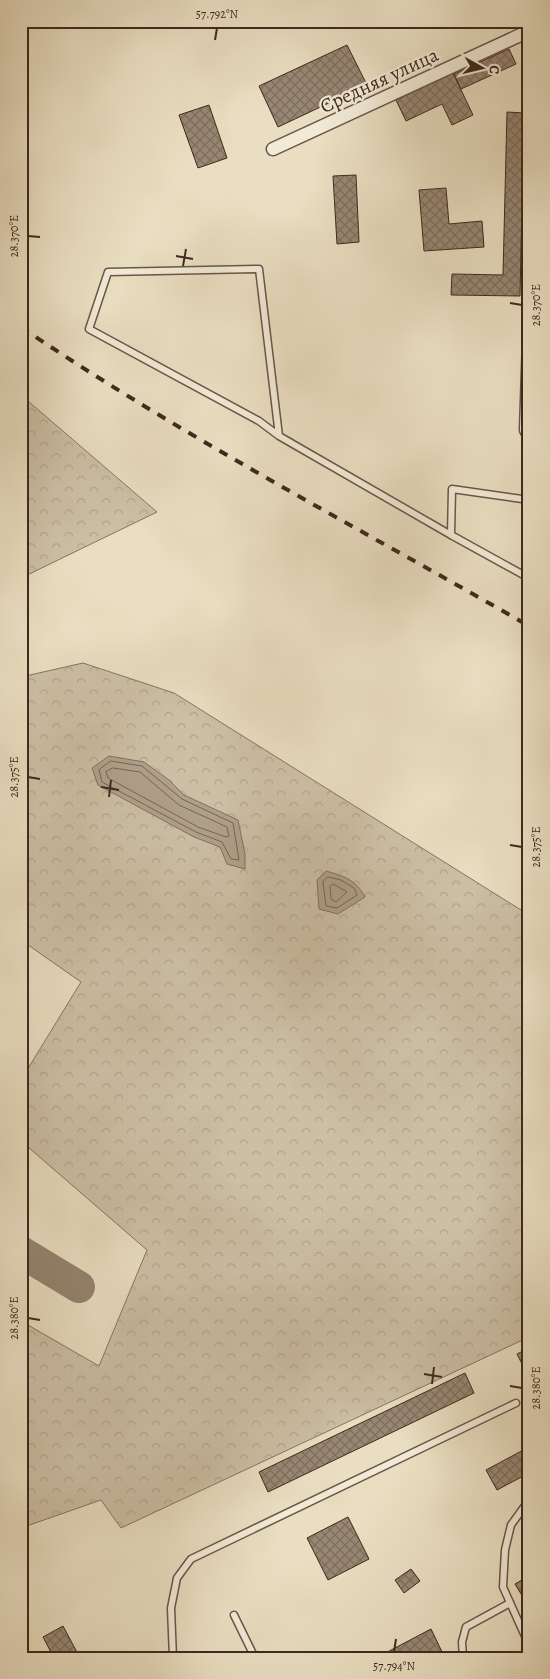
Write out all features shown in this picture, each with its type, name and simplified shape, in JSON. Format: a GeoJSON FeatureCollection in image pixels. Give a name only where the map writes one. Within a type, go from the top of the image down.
{"type":"FeatureCollection","features":[{"type":"Feature","properties":{"kind":"street","name":"Средняя улица"},"geometry":{"type":"LineString","coordinates":[[273,150],[529,31]]}},
{"type":"Feature","properties":{"kind":"street"},"geometry":{"type":"LineString","coordinates":[[529,340],[526,430],[529,434]]}},
{"type":"Feature","properties":{"kind":"lane"},"geometry":{"type":"LineString","coordinates":[[279,436],[259,269],[108,272],[89,330],[259,421],[279,436],[529,578]]}},
{"type":"Feature","properties":{"kind":"lane"},"geometry":{"type":"LineString","coordinates":[[451,535],[452,489],[529,500]]}},
{"type":"Feature","properties":{"kind":"lane"},"geometry":{"type":"LineString","coordinates":[[173,1658],[171,1608],[177,1578],[191,1559],[516,1403]]}},
{"type":"Feature","properties":{"kind":"lane"},"geometry":{"type":"LineString","coordinates":[[529,1500],[511,1525],[505,1550],[503,1587],[529,1645]]}},
{"type":"Feature","properties":{"kind":"lane"},"geometry":{"type":"LineString","coordinates":[[464,1658],[462,1642],[466,1627],[510,1603]]}},
{"type":"Feature","properties":{"kind":"lane"},"geometry":{"type":"LineString","coordinates":[[234,1615],[255,1658]]}},
{"type":"Feature","properties":{"kind":"green space"},"geometry":{"type":"Polygon","coordinates":[[[21,395],[157,512],[21,578],[21,395]]]}},
{"type":"Feature","properties":{"kind":"green space"},"geometry":{"type":"Polygon","coordinates":[[[83,663],[174,693],[529,915],[529,1337],[121,1528],[101,1500],[21,1528],[21,1321],[99,1366],[147,1250],[21,1141],[21,1080],[81,982],[21,940],[21,677],[83,663]]]}},
{"type":"Feature","properties":{"kind":"water"},"geometry":{"type":"Polygon","coordinates":[[[109,756],[144,762],[169,780],[184,795],[238,820],[245,854],[245,869],[227,864],[220,847],[194,837],[98,785],[92,768],[109,756]]]}},
{"type":"Feature","properties":{"kind":"water"},"geometry":{"type":"Polygon","coordinates":[[[326,871],[349,880],[358,886],[365,897],[338,914],[319,909],[317,880],[326,871]]]}},
{"type":"Feature","properties":{"kind":"building"},"geometry":{"type":"Polygon","coordinates":[[[347,45],[367,85],[278,127],[259,86],[347,45]]]}},
{"type":"Feature","properties":{"kind":"building"},"geometry":{"type":"Polygon","coordinates":[[[509,49],[516,64],[461,89],[454,74],[509,49]]]}},
{"type":"Feature","properties":{"kind":"building"},"geometry":{"type":"Polygon","coordinates":[[[453,73],[473,115],[452,125],[442,104],[406,121],[396,100],[453,73]]]}},
{"type":"Feature","properties":{"kind":"building"},"geometry":{"type":"Polygon","coordinates":[[[209,105],[227,158],[198,168],[179,115],[209,105]]]}},
{"type":"Feature","properties":{"kind":"building"},"geometry":{"type":"Polygon","coordinates":[[[507,112],[524,113],[520,296],[451,295],[452,274],[503,275],[507,112]]]}},
{"type":"Feature","properties":{"kind":"building"},"geometry":{"type":"Polygon","coordinates":[[[356,175],[359,242],[337,244],[333,176],[356,175]]]}},
{"type":"Feature","properties":{"kind":"building"},"geometry":{"type":"Polygon","coordinates":[[[446,188],[449,224],[482,221],[484,247],[424,251],[419,190],[446,188]]]}},
{"type":"Feature","properties":{"kind":"building"},"geometry":{"type":"Polygon","coordinates":[[[529,1348],[529,1365],[524,1368],[517,1354],[529,1348]]]}},
{"type":"Feature","properties":{"kind":"building"},"geometry":{"type":"Polygon","coordinates":[[[465,1373],[474,1393],[268,1492],[259,1472],[465,1373]]]}},
{"type":"Feature","properties":{"kind":"building"},"geometry":{"type":"Polygon","coordinates":[[[529,1447],[529,1473],[497,1490],[486,1470],[529,1447]]]}},
{"type":"Feature","properties":{"kind":"building"},"geometry":{"type":"Polygon","coordinates":[[[348,1517],[369,1559],[328,1580],[307,1538],[348,1517]]]}},
{"type":"Feature","properties":{"kind":"building"},"geometry":{"type":"Polygon","coordinates":[[[411,1569],[420,1581],[404,1593],[395,1580],[411,1569]]]}},
{"type":"Feature","properties":{"kind":"building"},"geometry":{"type":"Polygon","coordinates":[[[529,1576],[529,1607],[515,1584],[529,1576]]]}},
{"type":"Feature","properties":{"kind":"building"},"geometry":{"type":"Polygon","coordinates":[[[63,1626],[80,1658],[54,1658],[43,1637],[63,1626]]]}},
{"type":"Feature","properties":{"kind":"building"},"geometry":{"type":"Polygon","coordinates":[[[431,1629],[445,1658],[376,1658],[431,1629]]]}},
{"type":"Feature","properties":{"kind":"taxiway"},"geometry":{"type":"LineString","coordinates":[[21,1252],[79,1287]]}},
{"type":"Feature","properties":{"kind":"railway"},"geometry":{"type":"LineString","coordinates":[[21,327],[82,367],[208,444],[529,626]]}}]}
